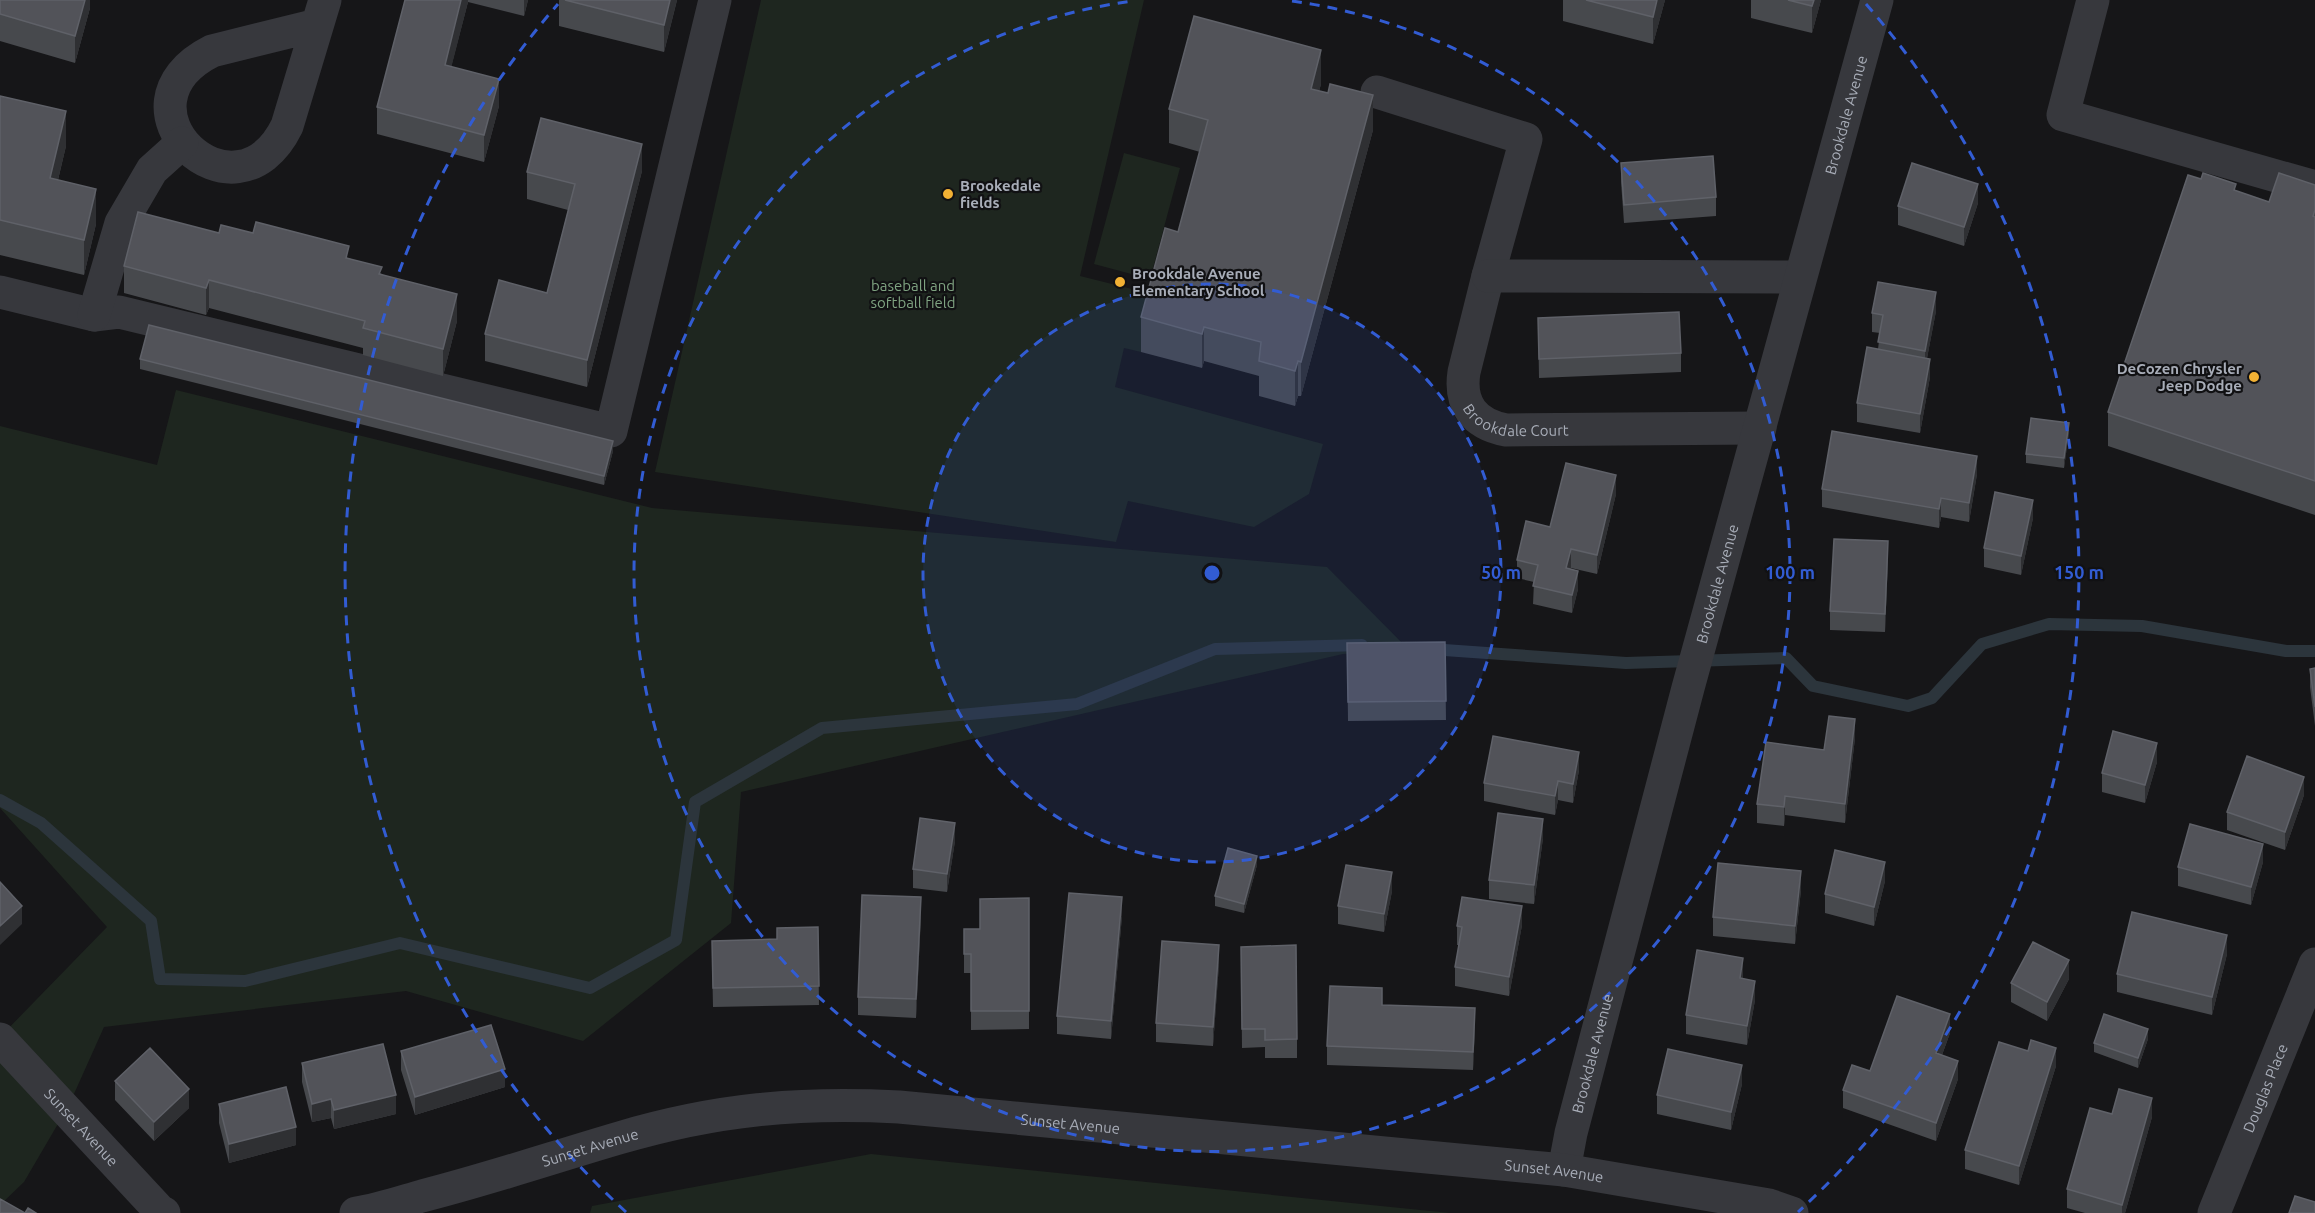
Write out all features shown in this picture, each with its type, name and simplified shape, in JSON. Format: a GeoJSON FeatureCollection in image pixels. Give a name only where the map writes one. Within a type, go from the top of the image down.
{"type":"FeatureCollection","features":[{"type":"Feature","properties":{"kind":"street"},"geometry":{"type":"LineString","coordinates":[[0,292],[94,315],[119,312],[611,431],[715,0]]}},
{"type":"Feature","properties":{"kind":"street","name":"Brookdale Avenue"},"geometry":{"type":"LineString","coordinates":[[1564,1170],[1571,1133],[1688,688],[1799,277],[1877,0]]}},
{"type":"Feature","properties":{"kind":"street"},"geometry":{"type":"LineString","coordinates":[[2093,0],[2063,115],[2315,187]]}},
{"type":"Feature","properties":{"kind":"street"},"geometry":{"type":"LineString","coordinates":[[321,12],[286,126],[278,143],[265,156],[248,164],[230,167],[212,164],[195,156],[174,129],[171,105],[176,82],[185,69],[198,58],[212,51],[321,12]]}},
{"type":"Feature","properties":{"kind":"street","name":"Brookdale Court"},"geometry":{"type":"LineString","coordinates":[[1377,92],[1526,139],[1488,276],[1462,385],[1465,399],[1481,421],[1506,430],[1760,428]]}},
{"type":"Feature","properties":{"kind":"street"},"geometry":{"type":"LineString","coordinates":[[94,315],[121,223],[152,170],[182,142]]}},
{"type":"Feature","properties":{"kind":"street"},"geometry":{"type":"LineString","coordinates":[[1488,276],[1799,277]]}},
{"type":"Feature","properties":{"kind":"street","name":"Douglas Place"},"geometry":{"type":"LineString","coordinates":[[2214,1213],[2315,963]]}},
{"type":"Feature","properties":{"kind":"street","name":"Sunset Avenue"},"geometry":{"type":"LineString","coordinates":[[0,1040],[152,1203],[164,1213]]}},
{"type":"Feature","properties":{"kind":"street","name":"Sunset Avenue"},"geometry":{"type":"LineString","coordinates":[[356,1213],[500,1175],[684,1120],[749,1109],[849,1104],[1564,1170],[1769,1205],[1792,1213]]}},
{"type":"Feature","properties":{"kind":"green space","name":"baseball and softball field"},"geometry":{"type":"Polygon","coordinates":[[[761,0],[1144,0],[1080,276],[1156,295],[1141,352],[1124,348],[1115,387],[1323,444],[1309,494],[1254,527],[1128,501],[1116,542],[655,472],[761,0]]]}},
{"type":"Feature","properties":{"kind":"green space"},"geometry":{"type":"Polygon","coordinates":[[[1124,153],[1180,168],[1150,279],[1094,264],[1124,153]]]}},
{"type":"Feature","properties":{"kind":"green space"},"geometry":{"type":"Polygon","coordinates":[[[176,390],[652,508],[1327,567],[1410,651],[1343,654],[741,792],[731,923],[583,1041],[406,991],[104,1027],[69,1105],[24,1182],[0,1205],[0,1037],[107,927],[0,808],[0,426],[157,465],[176,390]]]}},
{"type":"Feature","properties":{"kind":"green space"},"geometry":{"type":"Polygon","coordinates":[[[871,1154],[1450,1213],[590,1213],[592,1206],[871,1154]]]}},
{"type":"Feature","properties":{"kind":"building"},"geometry":{"type":"Polygon","coordinates":[[[0,0],[85,0],[75,36],[0,14],[0,0]]]}},
{"type":"Feature","properties":{"kind":"building"},"geometry":{"type":"Polygon","coordinates":[[[405,0],[461,0],[445,65],[499,79],[484,135],[377,107],[405,0]]]}},
{"type":"Feature","properties":{"kind":"building"},"geometry":{"type":"Polygon","coordinates":[[[565,0],[670,0],[664,25],[565,0]]]}},
{"type":"Feature","properties":{"kind":"building"},"geometry":{"type":"Polygon","coordinates":[[[1586,0],[1657,0],[1653,17],[1586,0]]]}},
{"type":"Feature","properties":{"kind":"building"},"geometry":{"type":"Polygon","coordinates":[[[1788,0],[1814,0],[1812,6],[1788,0]]]}},
{"type":"Feature","properties":{"kind":"building","name":"Brookdale Avenue Elementary School"},"geometry":{"type":"Polygon","coordinates":[[[1194,16],[1321,50],[1311,89],[1328,93],[1330,84],[1373,95],[1301,362],[1298,361],[1295,371],[1259,361],[1261,342],[1204,327],[1202,334],[1141,317],[1165,228],[1178,232],[1208,120],[1169,109],[1194,16]]]}},
{"type":"Feature","properties":{"kind":"building"},"geometry":{"type":"Polygon","coordinates":[[[0,96],[66,111],[50,178],[96,189],[84,240],[0,220],[0,96]]]}},
{"type":"Feature","properties":{"kind":"building"},"geometry":{"type":"Polygon","coordinates":[[[541,118],[642,144],[587,360],[485,334],[499,280],[547,293],[575,184],[527,172],[541,118]]]}},
{"type":"Feature","properties":{"kind":"building"},"geometry":{"type":"Polygon","coordinates":[[[1713,156],[1716,197],[1624,205],[1621,163],[1713,156]]]}},
{"type":"Feature","properties":{"kind":"building"},"geometry":{"type":"Polygon","coordinates":[[[1912,163],[1978,184],[1964,227],[1898,206],[1912,163]]]}},
{"type":"Feature","properties":{"kind":"building"},"geometry":{"type":"Polygon","coordinates":[[[2203,173],[2236,184],[2234,190],[2269,202],[2279,173],[2315,185],[2313,216],[2315,217],[2315,481],[2108,412],[2188,175],[2201,179],[2203,173]]]}},
{"type":"Feature","properties":{"kind":"building"},"geometry":{"type":"Polygon","coordinates":[[[138,212],[219,233],[221,225],[253,233],[256,222],[349,246],[346,258],[382,267],[379,274],[457,294],[443,349],[363,328],[365,321],[209,280],[206,288],[124,266],[138,212]]]}},
{"type":"Feature","properties":{"kind":"building"},"geometry":{"type":"Polygon","coordinates":[[[1878,282],[1936,292],[1925,351],[1878,342],[1883,315],[1872,313],[1878,282]]]}},
{"type":"Feature","properties":{"kind":"building"},"geometry":{"type":"Polygon","coordinates":[[[1679,312],[1681,353],[1539,359],[1538,318],[1679,312]]]}},
{"type":"Feature","properties":{"kind":"building"},"geometry":{"type":"Polygon","coordinates":[[[149,325],[613,441],[604,476],[140,359],[149,325]]]}},
{"type":"Feature","properties":{"kind":"building"},"geometry":{"type":"Polygon","coordinates":[[[1867,347],[1930,359],[1920,414],[1857,403],[1867,347]]]}},
{"type":"Feature","properties":{"kind":"building"},"geometry":{"type":"Polygon","coordinates":[[[2031,418],[2069,423],[2064,458],[2026,454],[2031,418]]]}},
{"type":"Feature","properties":{"kind":"building"},"geometry":{"type":"Polygon","coordinates":[[[1832,431],[1977,456],[1969,503],[1941,498],[1939,509],[1822,489],[1832,431]]]}},
{"type":"Feature","properties":{"kind":"building"},"geometry":{"type":"Polygon","coordinates":[[[1566,463],[1616,475],[1597,555],[1571,549],[1566,568],[1578,571],[1572,595],[1533,586],[1538,565],[1517,560],[1526,521],[1550,527],[1566,463]]]}},
{"type":"Feature","properties":{"kind":"building"},"geometry":{"type":"Polygon","coordinates":[[[1995,492],[2033,500],[2021,556],[1984,548],[1995,492]]]}},
{"type":"Feature","properties":{"kind":"building"},"geometry":{"type":"Polygon","coordinates":[[[1834,539],[1888,541],[1885,614],[1830,611],[1834,539]]]}},
{"type":"Feature","properties":{"kind":"building"},"geometry":{"type":"Polygon","coordinates":[[[1445,642],[1446,701],[1348,702],[1347,643],[1445,642]]]}},
{"type":"Feature","properties":{"kind":"building"},"geometry":{"type":"Polygon","coordinates":[[[2315,668],[2315,707],[2310,669],[2315,668]]]}},
{"type":"Feature","properties":{"kind":"building"},"geometry":{"type":"Polygon","coordinates":[[[1829,716],[1855,719],[1845,804],[1785,796],[1784,807],[1757,804],[1766,742],[1824,750],[1829,716]]]}},
{"type":"Feature","properties":{"kind":"building"},"geometry":{"type":"Polygon","coordinates":[[[2113,731],[2157,743],[2145,785],[2102,773],[2113,731]]]}},
{"type":"Feature","properties":{"kind":"building"},"geometry":{"type":"Polygon","coordinates":[[[1493,736],[1579,752],[1573,784],[1558,781],[1555,796],[1484,783],[1493,736]]]}},
{"type":"Feature","properties":{"kind":"building"},"geometry":{"type":"Polygon","coordinates":[[[2247,756],[2304,777],[2285,832],[2227,812],[2247,756]]]}},
{"type":"Feature","properties":{"kind":"building"},"geometry":{"type":"Polygon","coordinates":[[[1498,813],[1543,819],[1534,885],[1489,880],[1498,813]]]}},
{"type":"Feature","properties":{"kind":"building"},"geometry":{"type":"Polygon","coordinates":[[[920,818],[955,823],[947,874],[913,869],[920,818]]]}},
{"type":"Feature","properties":{"kind":"building"},"geometry":{"type":"Polygon","coordinates":[[[2190,824],[2263,844],[2251,887],[2178,867],[2190,824]]]}},
{"type":"Feature","properties":{"kind":"building"},"geometry":{"type":"Polygon","coordinates":[[[1228,848],[1257,856],[1244,904],[1215,896],[1228,848]]]}},
{"type":"Feature","properties":{"kind":"building"},"geometry":{"type":"Polygon","coordinates":[[[1835,850],[1885,862],[1874,907],[1825,894],[1835,850]]]}},
{"type":"Feature","properties":{"kind":"building"},"geometry":{"type":"Polygon","coordinates":[[[1718,863],[1801,871],[1795,926],[1713,917],[1718,863]]]}},
{"type":"Feature","properties":{"kind":"building"},"geometry":{"type":"Polygon","coordinates":[[[1346,865],[1392,872],[1384,914],[1338,906],[1346,865]]]}},
{"type":"Feature","properties":{"kind":"building"},"geometry":{"type":"Polygon","coordinates":[[[0,882],[22,906],[0,926],[0,882]]]}},
{"type":"Feature","properties":{"kind":"building"},"geometry":{"type":"Polygon","coordinates":[[[1069,893],[1122,897],[1111,1021],[1057,1016],[1069,893]]]}},
{"type":"Feature","properties":{"kind":"building"},"geometry":{"type":"Polygon","coordinates":[[[862,895],[921,897],[916,999],[858,997],[862,895]]]}},
{"type":"Feature","properties":{"kind":"building"},"geometry":{"type":"Polygon","coordinates":[[[1462,897],[1522,906],[1509,977],[1455,967],[1462,927],[1457,926],[1462,897]]]}},
{"type":"Feature","properties":{"kind":"building"},"geometry":{"type":"Polygon","coordinates":[[[1029,898],[1029,1011],[971,1011],[971,954],[964,954],[964,929],[980,929],[980,899],[1029,898]]]}},
{"type":"Feature","properties":{"kind":"building"},"geometry":{"type":"Polygon","coordinates":[[[2132,912],[2227,935],[2212,997],[2117,974],[2132,912]]]}},
{"type":"Feature","properties":{"kind":"building"},"geometry":{"type":"Polygon","coordinates":[[[818,927],[819,986],[713,988],[712,941],[777,939],[777,928],[818,927]]]}},
{"type":"Feature","properties":{"kind":"building"},"geometry":{"type":"Polygon","coordinates":[[[1162,941],[1219,945],[1213,1027],[1156,1023],[1162,941]]]}},
{"type":"Feature","properties":{"kind":"building"},"geometry":{"type":"Polygon","coordinates":[[[2033,942],[2069,960],[2047,1002],[2011,983],[2033,942]]]}},
{"type":"Feature","properties":{"kind":"building"},"geometry":{"type":"Polygon","coordinates":[[[1296,945],[1297,1039],[1265,1040],[1265,1029],[1242,1029],[1241,947],[1296,945]]]}},
{"type":"Feature","properties":{"kind":"building"},"geometry":{"type":"Polygon","coordinates":[[[1697,950],[1743,958],[1740,978],[1755,981],[1747,1026],[1686,1015],[1697,950]]]}},
{"type":"Feature","properties":{"kind":"building"},"geometry":{"type":"Polygon","coordinates":[[[1330,986],[1382,988],[1382,1005],[1475,1008],[1473,1052],[1327,1046],[1330,986]]]}},
{"type":"Feature","properties":{"kind":"building"},"geometry":{"type":"Polygon","coordinates":[[[1897,996],[1950,1014],[1936,1053],[1958,1061],[1936,1123],[1843,1090],[1852,1065],[1870,1071],[1897,996]]]}},
{"type":"Feature","properties":{"kind":"building"},"geometry":{"type":"Polygon","coordinates":[[[2104,1014],[2148,1029],[2138,1058],[2094,1043],[2104,1014]]]}},
{"type":"Feature","properties":{"kind":"building"},"geometry":{"type":"Polygon","coordinates":[[[491,1025],[505,1069],[415,1097],[401,1051],[491,1025]]]}},
{"type":"Feature","properties":{"kind":"building"},"geometry":{"type":"Polygon","coordinates":[[[2031,1040],[2056,1048],[2019,1166],[1965,1150],[1999,1042],[2028,1051],[2031,1040]]]}},
{"type":"Feature","properties":{"kind":"building"},"geometry":{"type":"Polygon","coordinates":[[[383,1044],[396,1095],[334,1110],[331,1099],[312,1104],[302,1063],[383,1044]]]}},
{"type":"Feature","properties":{"kind":"building"},"geometry":{"type":"Polygon","coordinates":[[[150,1048],[189,1089],[154,1122],[115,1081],[150,1048]]]}},
{"type":"Feature","properties":{"kind":"building"},"geometry":{"type":"Polygon","coordinates":[[[1668,1049],[1742,1065],[1731,1112],[1657,1095],[1668,1049]]]}},
{"type":"Feature","properties":{"kind":"building"},"geometry":{"type":"Polygon","coordinates":[[[286,1087],[296,1127],[229,1144],[219,1104],[286,1087]]]}},
{"type":"Feature","properties":{"kind":"building"},"geometry":{"type":"Polygon","coordinates":[[[2119,1089],[2152,1098],[2122,1205],[2067,1189],[2090,1108],[2112,1114],[2119,1089]]]}},
{"type":"Feature","properties":{"kind":"building"},"geometry":{"type":"Polygon","coordinates":[[[2295,1196],[2315,1202],[2315,1213],[2289,1213],[2295,1196]]]}},
{"type":"Feature","properties":{"kind":"building"},"geometry":{"type":"Polygon","coordinates":[[[0,1199],[25,1213],[0,1213],[0,1199]]]}},
{"type":"Feature","properties":{"kind":"building"},"geometry":{"type":"Polygon","coordinates":[[[28,1208],[36,1213],[25,1213],[28,1208]]]}},
{"type":"Feature","properties":{"kind":"waterway"},"geometry":{"type":"LineString","coordinates":[[1430,649],[1626,663],[1786,658],[1813,686],[1908,706],[1932,698],[1982,644],[2049,624],[2142,626],[2286,651],[2315,651]]}},
{"type":"Feature","properties":{"kind":"waterway"},"geometry":{"type":"LineString","coordinates":[[0,800],[41,823],[151,921],[160,979],[245,981],[400,943],[590,988],[676,940],[695,802],[822,728],[1077,704],[1215,649],[1362,645]]}},
{"type":"Feature","properties":{"kind":"place","name":"Brookedale fields"},"geometry":{"type":"Point","coordinates":[948,194]}},
{"type":"Feature","properties":{"kind":"place","name":"Brookdale Avenue Elementary School"},"geometry":{"type":"Point","coordinates":[1120,282]}},
{"type":"Feature","properties":{"kind":"place","name":"DeCozen Chrysler Jeep Dodge"},"geometry":{"type":"Point","coordinates":[2254,377]}}]}
